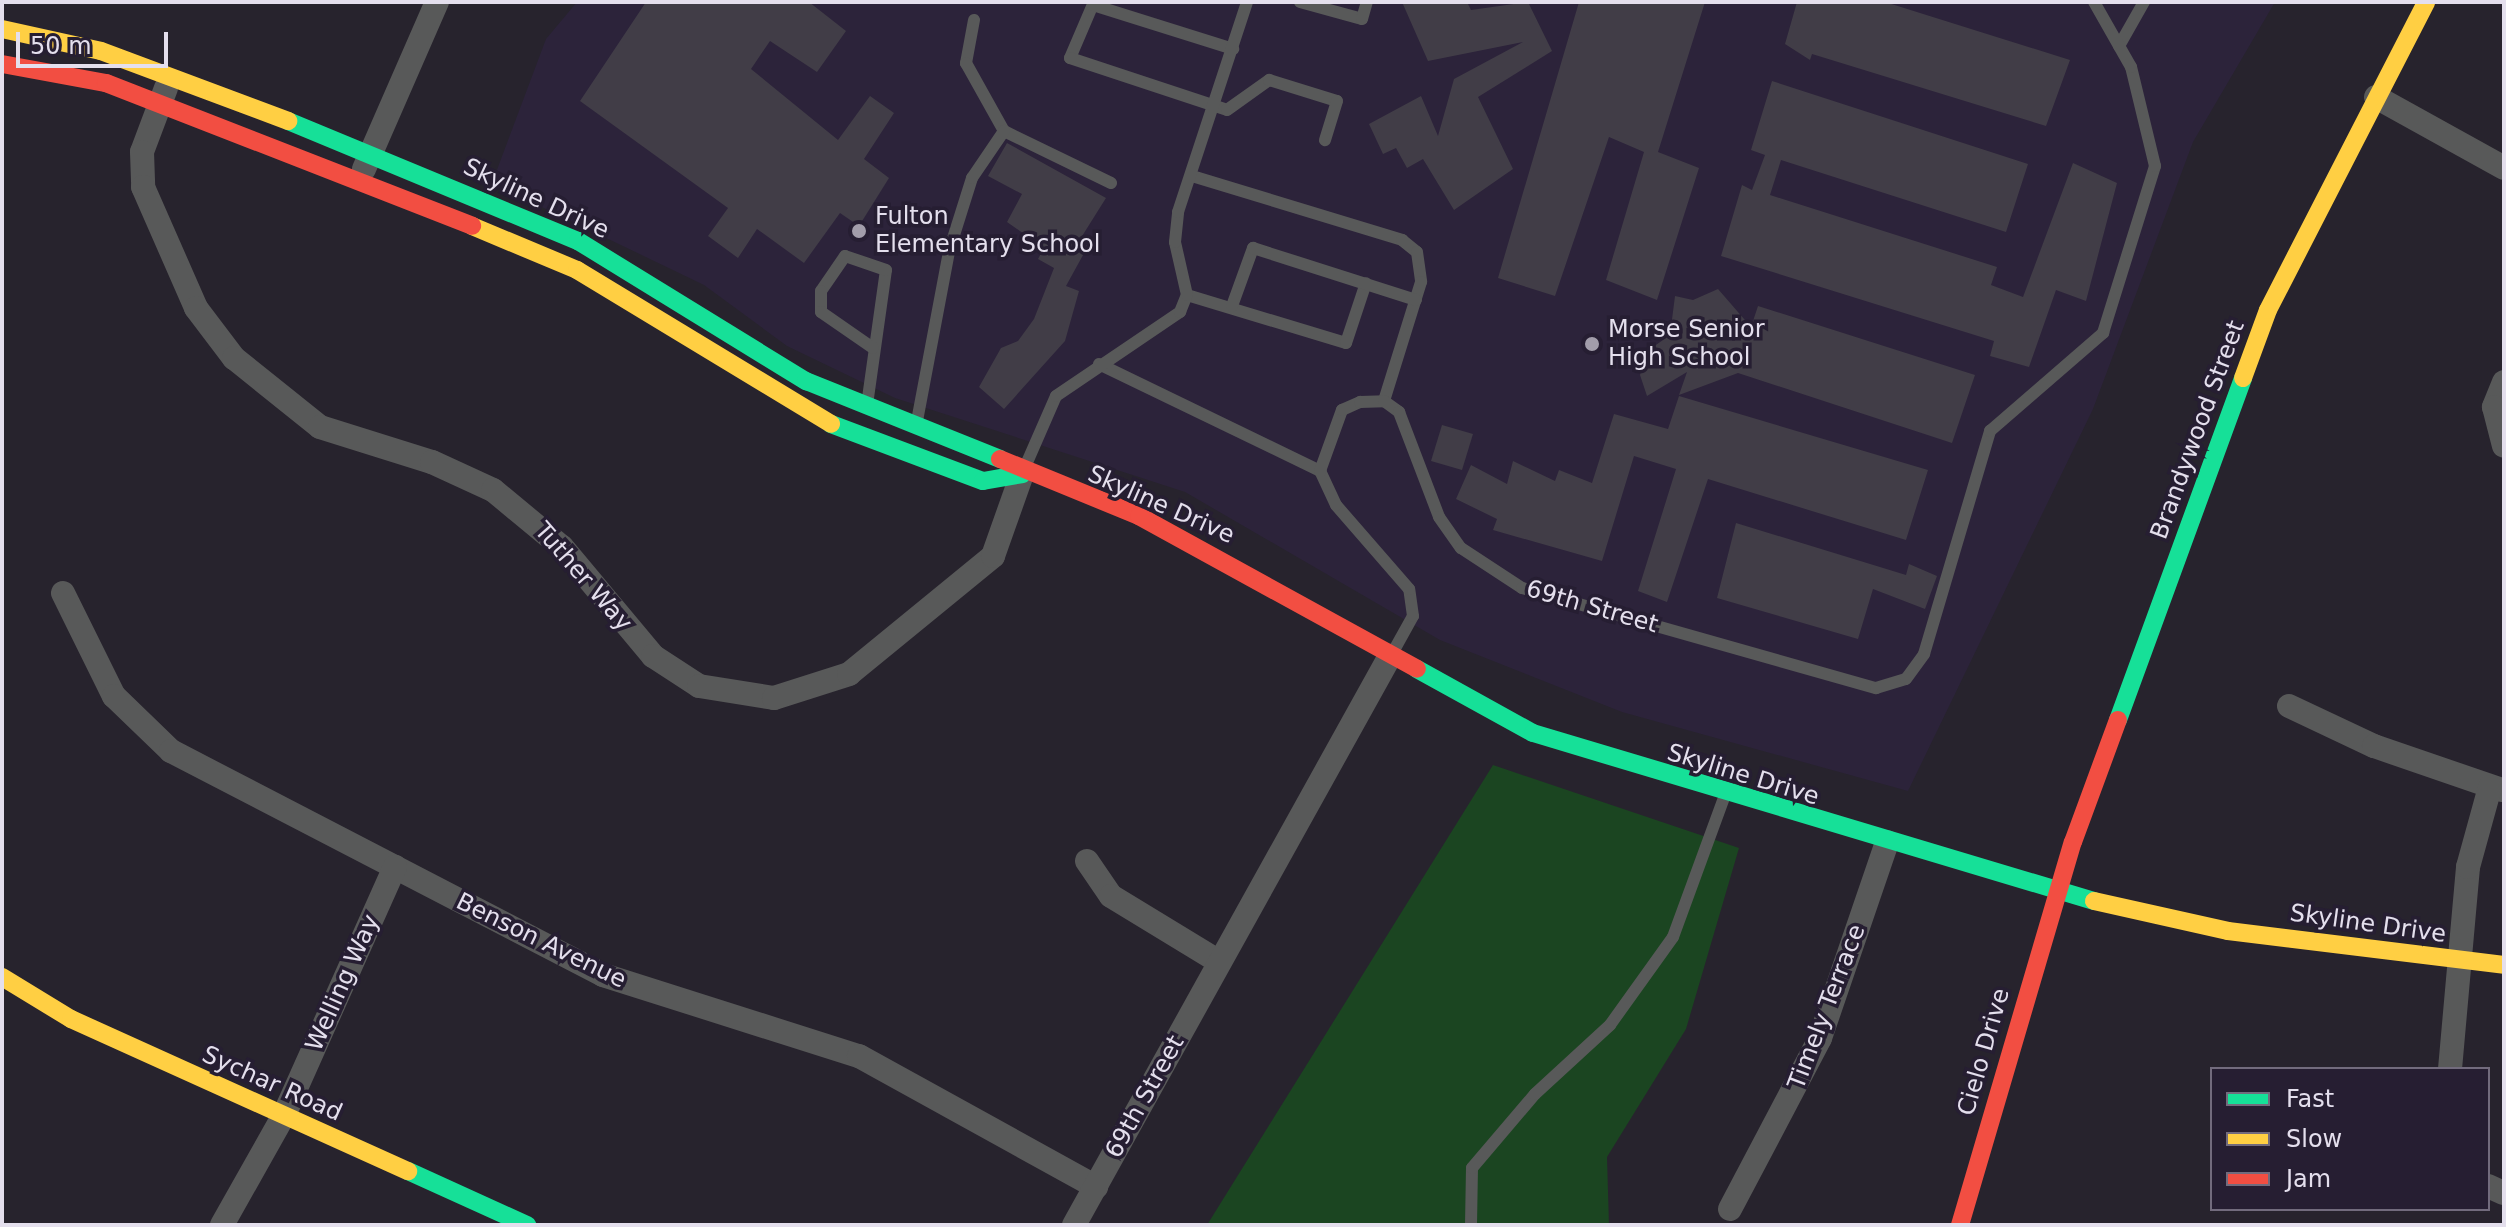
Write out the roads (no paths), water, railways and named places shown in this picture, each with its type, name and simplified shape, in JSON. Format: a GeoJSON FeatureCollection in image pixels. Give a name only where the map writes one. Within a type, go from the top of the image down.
{"type":"FeatureCollection","features":[{"type":"Feature","properties":{"kind":"main road","name":"Brandywood Street"},"geometry":{"type":"LineString","coordinates":[[2057,893],[2268,310],[2426,2]]}},
{"type":"Feature","properties":{"kind":"main road","name":"Skyline Drive"},"geometry":{"type":"LineString","coordinates":[[2,29],[172,75],[371,153],[578,241],[748,349],[867,406],[973,444],[1022,474],[1139,516],[1240,566],[1390,656],[1533,733],[1725,795],[2057,893],[2228,931],[2504,965]]}},
{"type":"Feature","properties":{"kind":"main road","name":"Skyline Drive"},"geometry":{"type":"LineString","coordinates":[[2,64],[161,101],[360,178],[577,270],[821,420],[983,481],[1022,474]]}},
{"type":"Feature","properties":{"kind":"main road","name":"Cielo Drive"},"geometry":{"type":"LineString","coordinates":[[1960,1225],[2057,893]]}},
{"type":"Feature","properties":{"kind":"main road","name":"Sychar Road"},"geometry":{"type":"LineString","coordinates":[[2,977],[71,1019],[527,1225]]}},
{"type":"Feature","properties":{"kind":"street"},"geometry":{"type":"LineString","coordinates":[[360,178],[437,2]]}},
{"type":"Feature","properties":{"kind":"street","name":"Tuther Way"},"geometry":{"type":"LineString","coordinates":[[172,75],[142,152],[143,187],[196,308],[234,358],[320,427],[432,462],[493,490],[562,547],[653,656],[699,686],[774,698],[849,674],[993,556],[1022,474]]}},
{"type":"Feature","properties":{"kind":"street"},"geometry":{"type":"LineString","coordinates":[[2376,97],[2504,168]]}},
{"type":"Feature","properties":{"kind":"street"},"geometry":{"type":"LineString","coordinates":[[2504,382],[2494,407],[2504,446]]}},
{"type":"Feature","properties":{"kind":"street","name":"Benson Avenue"},"geometry":{"type":"LineString","coordinates":[[63,593],[114,696],[171,751],[603,975],[859,1056],[1096,1187]]}},
{"type":"Feature","properties":{"kind":"street","name":"69th Street"},"geometry":{"type":"LineString","coordinates":[[1074,1225],[1390,656]]}},
{"type":"Feature","properties":{"kind":"street"},"geometry":{"type":"LineString","coordinates":[[2289,706],[2497,788],[2468,867],[2463,961],[2450,1067]]}},
{"type":"Feature","properties":{"kind":"street","name":"Timely Terrace"},"geometry":{"type":"LineString","coordinates":[[1730,1209],[1820,1038],[1887,842]]}},
{"type":"Feature","properties":{"kind":"street"},"geometry":{"type":"LineString","coordinates":[[1087,861],[1111,896],[1218,961]]}},
{"type":"Feature","properties":{"kind":"street","name":"Welling Way"},"geometry":{"type":"LineString","coordinates":[[222,1225],[284,1115],[395,867]]}},
{"type":"Feature","properties":{"kind":"lane"},"geometry":{"type":"LineString","coordinates":[[1022,474],[1056,396],[1099,364],[1165,328],[1187,295],[1175,228],[1217,106],[1247,2]]}},
{"type":"Feature","properties":{"kind":"lane"},"geometry":{"type":"LineString","coordinates":[[1300,2],[1362,19],[1367,2]]}},
{"type":"Feature","properties":{"kind":"lane"},"geometry":{"type":"LineString","coordinates":[[2094,2],[2119,46]]}},
{"type":"Feature","properties":{"kind":"lane"},"geometry":{"type":"LineString","coordinates":[[2119,46],[2144,2]]}},
{"type":"Feature","properties":{"kind":"lane"},"geometry":{"type":"LineString","coordinates":[[1233,49],[1094,4],[1070,58],[1227,110],[1269,80],[1337,101],[1325,140]]}},
{"type":"Feature","properties":{"kind":"lane"},"geometry":{"type":"LineString","coordinates":[[974,20],[966,63],[1004,131],[1111,183]]}},
{"type":"Feature","properties":{"kind":"lane","name":"69th Street"},"geometry":{"type":"LineString","coordinates":[[1384,401],[1407,426],[1439,517],[1461,548],[1522,588],[1876,688],[1906,679],[1924,654],[1990,431],[2103,333],[2155,166],[2119,46]]}},
{"type":"Feature","properties":{"kind":"lane"},"geometry":{"type":"LineString","coordinates":[[917,425],[949,251],[972,178],[1004,131]]}},
{"type":"Feature","properties":{"kind":"lane"},"geometry":{"type":"LineString","coordinates":[[1099,364],[1320,471],[1342,410],[1384,401],[1416,300],[1417,252],[1402,240],[1192,176]]}},
{"type":"Feature","properties":{"kind":"lane"},"geometry":{"type":"LineString","coordinates":[[1232,306],[1253,248],[1416,300]]}},
{"type":"Feature","properties":{"kind":"lane"},"geometry":{"type":"LineString","coordinates":[[867,406],[886,270],[845,256],[821,291],[821,312],[873,348]]}},
{"type":"Feature","properties":{"kind":"lane"},"geometry":{"type":"LineString","coordinates":[[1187,295],[1232,306],[1346,343],[1366,283]]}},
{"type":"Feature","properties":{"kind":"lane","name":"69th Street"},"geometry":{"type":"LineString","coordinates":[[1320,471],[1336,505],[1409,589],[1413,616],[1390,656]]}},
{"type":"Feature","properties":{"kind":"lane"},"geometry":{"type":"LineString","coordinates":[[1471,1225],[1472,1168],[1535,1094],[1610,1025],[1673,937],[1725,795]]}},
{"type":"Feature","properties":{"kind":"place","name":"Fulton Elementary School"},"geometry":{"type":"Point","coordinates":[859,231]}},
{"type":"Feature","properties":{"kind":"place","name":"Morse Senior High School"},"geometry":{"type":"Point","coordinates":[1592,344]}}]}
